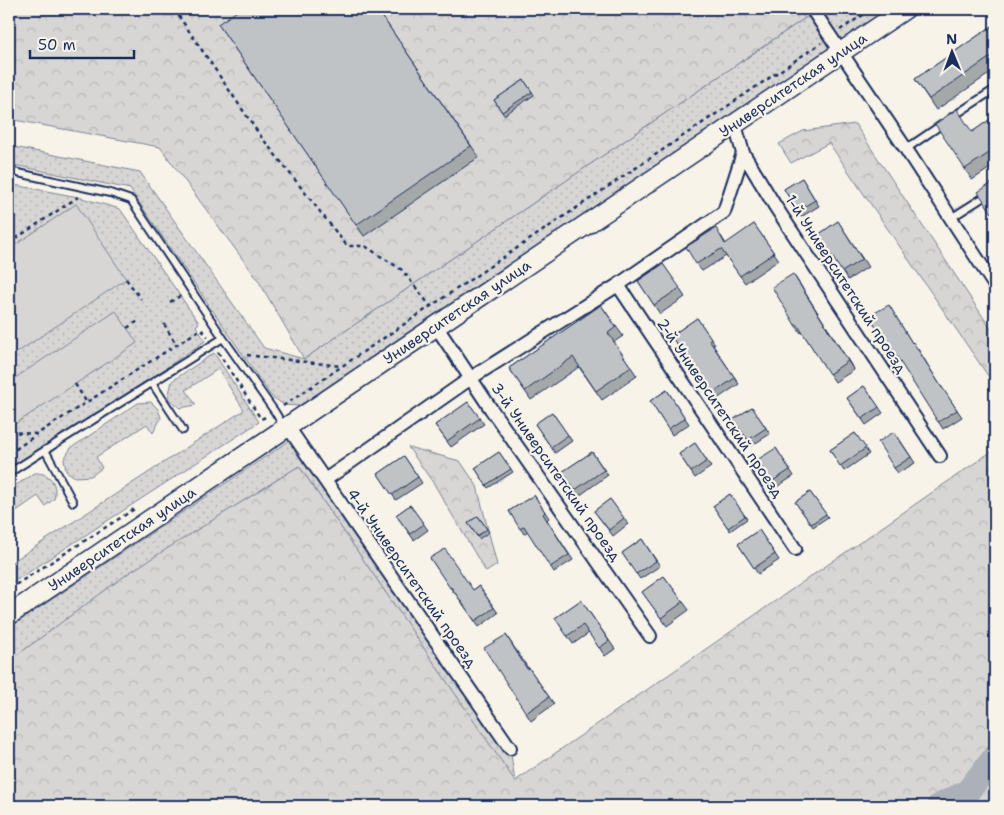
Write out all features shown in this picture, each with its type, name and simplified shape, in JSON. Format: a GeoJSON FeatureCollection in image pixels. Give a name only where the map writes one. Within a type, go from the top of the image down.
{"type":"FeatureCollection","features":[{"type":"Feature","properties":{"kind":"street"},"geometry":{"type":"LineString","coordinates":[[812,9],[995,286]]}},
{"type":"Feature","properties":{"kind":"street","name":"Университетская улица"},"geometry":{"type":"LineString","coordinates":[[9,615],[905,9]]}},
{"type":"Feature","properties":{"kind":"street","name":"1-й Университетский проезд"},"geometry":{"type":"LineString","coordinates":[[735,125],[743,153],[775,206],[940,456]]}},
{"type":"Feature","properties":{"kind":"street"},"geometry":{"type":"LineString","coordinates":[[325,480],[472,378],[618,285],[724,212],[743,153]]}},
{"type":"Feature","properties":{"kind":"street","name":"2-й Университетский проезд"},"geometry":{"type":"LineString","coordinates":[[618,285],[795,550]]}},
{"type":"Feature","properties":{"kind":"street","name":"3-й Университетский проезд"},"geometry":{"type":"LineString","coordinates":[[436,326],[491,409],[650,636]]}},
{"type":"Feature","properties":{"kind":"street","name":"4-й Университетский проезд"},"geometry":{"type":"LineString","coordinates":[[286,428],[325,480],[510,748]]}},
{"type":"Feature","properties":{"kind":"lane"},"geometry":{"type":"LineString","coordinates":[[906,149],[995,89]]}},
{"type":"Feature","properties":{"kind":"lane"},"geometry":{"type":"LineString","coordinates":[[9,171],[131,200],[223,338],[286,428]]}},
{"type":"Feature","properties":{"kind":"lane"},"geometry":{"type":"LineString","coordinates":[[951,218],[995,190]]}},
{"type":"Feature","properties":{"kind":"lane"},"geometry":{"type":"LineString","coordinates":[[9,474],[223,338]]}},
{"type":"Feature","properties":{"kind":"lane"},"geometry":{"type":"LineString","coordinates":[[152,383],[183,430]]}},
{"type":"Feature","properties":{"kind":"lane"},"geometry":{"type":"LineString","coordinates":[[45,450],[73,502]]}},
{"type":"Feature","properties":{"kind":"path"},"geometry":{"type":"LineString","coordinates":[[174,9],[259,134],[346,246],[365,246],[402,270],[430,307]]}},
{"type":"Feature","properties":{"kind":"path"},"geometry":{"type":"LineString","coordinates":[[275,412],[872,9]]}},
{"type":"Feature","properties":{"kind":"path"},"geometry":{"type":"LineString","coordinates":[[9,243],[78,197]]}},
{"type":"Feature","properties":{"kind":"path"},"geometry":{"type":"LineString","coordinates":[[126,278],[141,299]]}},
{"type":"Feature","properties":{"kind":"path"},"geometry":{"type":"LineString","coordinates":[[170,302],[180,296]]}},
{"type":"Feature","properties":{"kind":"path"},"geometry":{"type":"LineString","coordinates":[[127,328],[140,320]]}},
{"type":"Feature","properties":{"kind":"path"},"geometry":{"type":"LineString","coordinates":[[164,324],[177,344]]}},
{"type":"Feature","properties":{"kind":"path"},"geometry":{"type":"LineString","coordinates":[[234,354],[342,366]]}},
{"type":"Feature","properties":{"kind":"path"},"geometry":{"type":"LineString","coordinates":[[75,384],[87,403]]}},
{"type":"Feature","properties":{"kind":"path"},"geometry":{"type":"LineString","coordinates":[[9,454],[37,434]]}},
{"type":"Feature","properties":{"kind":"green space"},"geometry":{"type":"Polygon","coordinates":[[[9,9],[798,9],[805,18],[304,359],[258,280],[160,147],[9,119],[9,9]]]}},
{"type":"Feature","properties":{"kind":"green space"},"geometry":{"type":"Polygon","coordinates":[[[833,9],[891,9],[300,406],[284,405],[271,396],[130,189],[9,164],[9,146],[140,172],[264,348],[304,359],[805,18],[833,9]]]}},
{"type":"Feature","properties":{"kind":"green space"},"geometry":{"type":"Polygon","coordinates":[[[855,124],[995,335],[995,386],[829,143],[791,163],[779,144],[803,131],[855,124]]]}},
{"type":"Feature","properties":{"kind":"green space"},"geometry":{"type":"Polygon","coordinates":[[[9,184],[78,197],[120,209],[199,323],[196,326],[205,341],[150,379],[18,464],[9,464],[9,184]]]}},
{"type":"Feature","properties":{"kind":"green space"},"geometry":{"type":"Polygon","coordinates":[[[76,204],[126,279],[9,358],[9,249],[76,204]]]}},
{"type":"Feature","properties":{"kind":"green space"},"geometry":{"type":"Polygon","coordinates":[[[116,311],[137,343],[12,426],[9,421],[9,382],[116,311]]]}},
{"type":"Feature","properties":{"kind":"green space"},"geometry":{"type":"Polygon","coordinates":[[[214,353],[259,422],[9,585],[9,564],[244,410],[218,369],[186,390],[196,405],[180,408],[168,398],[172,381],[214,353]]]}},
{"type":"Feature","properties":{"kind":"green space"},"geometry":{"type":"Polygon","coordinates":[[[151,402],[158,409],[161,418],[153,433],[147,424],[96,457],[102,468],[91,476],[75,477],[66,471],[64,459],[71,448],[138,403],[151,402]]]}},
{"type":"Feature","properties":{"kind":"green space"},"geometry":{"type":"Polygon","coordinates":[[[295,437],[510,748],[515,782],[299,466],[131,572],[9,661],[9,628],[295,437]]]}},
{"type":"Feature","properties":{"kind":"green space"},"geometry":{"type":"Polygon","coordinates":[[[408,447],[460,461],[477,486],[497,565],[486,572],[434,484],[408,447]]]}},
{"type":"Feature","properties":{"kind":"green space"},"geometry":{"type":"Polygon","coordinates":[[[995,449],[995,806],[9,806],[9,661],[130,572],[299,466],[515,781],[995,449]]]}},
{"type":"Feature","properties":{"kind":"green space"},"geometry":{"type":"Polygon","coordinates":[[[34,473],[41,473],[50,478],[55,487],[54,499],[45,506],[38,496],[9,516],[9,490],[34,473]]]}},
{"type":"Feature","properties":{"kind":"building"},"geometry":{"type":"Polygon","coordinates":[[[240,9],[377,9],[471,146],[356,225],[218,24],[240,9]]]}},
{"type":"Feature","properties":{"kind":"building"},"geometry":{"type":"Polygon","coordinates":[[[995,24],[995,54],[929,99],[915,79],[995,24]]]}},
{"type":"Feature","properties":{"kind":"building"},"geometry":{"type":"Polygon","coordinates":[[[524,80],[532,92],[502,112],[494,100],[524,80]]]}},
{"type":"Feature","properties":{"kind":"building"},"geometry":{"type":"Polygon","coordinates":[[[957,109],[972,132],[995,116],[995,149],[965,169],[935,124],[957,109]]]}},
{"type":"Feature","properties":{"kind":"building"},"geometry":{"type":"Polygon","coordinates":[[[802,178],[815,200],[797,211],[784,189],[802,178]]]}},
{"type":"Feature","properties":{"kind":"building"},"geometry":{"type":"Polygon","coordinates":[[[995,181],[995,218],[978,192],[995,181]]]}},
{"type":"Feature","properties":{"kind":"building"},"geometry":{"type":"Polygon","coordinates":[[[838,221],[862,259],[842,272],[818,235],[838,221]]]}},
{"type":"Feature","properties":{"kind":"building"},"geometry":{"type":"Polygon","coordinates":[[[754,224],[774,253],[740,276],[721,249],[696,264],[686,247],[716,228],[725,244],[754,224]]]}},
{"type":"Feature","properties":{"kind":"building"},"geometry":{"type":"Polygon","coordinates":[[[663,264],[680,288],[654,305],[638,281],[663,264]]]}},
{"type":"Feature","properties":{"kind":"building"},"geometry":{"type":"Polygon","coordinates":[[[793,274],[848,361],[829,374],[797,324],[795,325],[772,287],[793,274]]]}},
{"type":"Feature","properties":{"kind":"building"},"geometry":{"type":"Polygon","coordinates":[[[601,305],[616,327],[608,333],[631,367],[596,391],[573,357],[525,391],[509,368],[601,305]]]}},
{"type":"Feature","properties":{"kind":"building"},"geometry":{"type":"Polygon","coordinates":[[[889,305],[957,410],[938,422],[869,316],[889,305]]]}},
{"type":"Feature","properties":{"kind":"building"},"geometry":{"type":"Polygon","coordinates":[[[697,318],[711,338],[709,340],[735,378],[713,393],[671,336],[697,318]]]}},
{"type":"Feature","properties":{"kind":"building"},"geometry":{"type":"Polygon","coordinates":[[[864,386],[879,407],[862,419],[847,398],[864,386]]]}},
{"type":"Feature","properties":{"kind":"building"},"geometry":{"type":"Polygon","coordinates":[[[667,390],[685,418],[668,429],[650,401],[667,390]]]}},
{"type":"Feature","properties":{"kind":"building"},"geometry":{"type":"Polygon","coordinates":[[[468,402],[480,418],[447,441],[435,425],[468,402]]]}},
{"type":"Feature","properties":{"kind":"building"},"geometry":{"type":"Polygon","coordinates":[[[752,407],[766,428],[748,440],[733,420],[752,407]]]}},
{"type":"Feature","properties":{"kind":"building"},"geometry":{"type":"Polygon","coordinates":[[[552,412],[568,435],[551,447],[535,424],[552,412]]]}},
{"type":"Feature","properties":{"kind":"building"},"geometry":{"type":"Polygon","coordinates":[[[894,432],[911,457],[894,468],[878,442],[894,432]]]}},
{"type":"Feature","properties":{"kind":"building"},"geometry":{"type":"Polygon","coordinates":[[[855,433],[866,448],[840,466],[830,450],[855,433]]]}},
{"type":"Feature","properties":{"kind":"building"},"geometry":{"type":"Polygon","coordinates":[[[695,443],[707,461],[691,472],[679,454],[695,443]]]}},
{"type":"Feature","properties":{"kind":"building"},"geometry":{"type":"Polygon","coordinates":[[[776,448],[790,470],[771,482],[757,460],[776,448]]]}},
{"type":"Feature","properties":{"kind":"building"},"geometry":{"type":"Polygon","coordinates":[[[499,452],[511,469],[486,485],[475,468],[499,452]]]}},
{"type":"Feature","properties":{"kind":"building"},"geometry":{"type":"Polygon","coordinates":[[[592,452],[604,470],[575,490],[562,472],[592,452]]]}},
{"type":"Feature","properties":{"kind":"building"},"geometry":{"type":"Polygon","coordinates":[[[404,456],[418,477],[392,495],[378,474],[404,456]]]}},
{"type":"Feature","properties":{"kind":"building"},"geometry":{"type":"Polygon","coordinates":[[[810,492],[826,514],[811,524],[795,502],[810,492]]]}},
{"type":"Feature","properties":{"kind":"building"},"geometry":{"type":"Polygon","coordinates":[[[730,494],[745,516],[728,528],[713,506],[730,494]]]}},
{"type":"Feature","properties":{"kind":"building"},"geometry":{"type":"Polygon","coordinates":[[[534,495],[545,512],[543,514],[569,555],[550,567],[524,526],[520,529],[509,511],[534,495]]]}},
{"type":"Feature","properties":{"kind":"building"},"geometry":{"type":"Polygon","coordinates":[[[610,499],[624,518],[609,530],[594,511],[610,499]]]}},
{"type":"Feature","properties":{"kind":"building"},"geometry":{"type":"Polygon","coordinates":[[[410,505],[424,524],[410,534],[396,515],[410,505]]]}},
{"type":"Feature","properties":{"kind":"building"},"geometry":{"type":"Polygon","coordinates":[[[478,516],[487,529],[477,536],[468,523],[478,516]]]}},
{"type":"Feature","properties":{"kind":"building"},"geometry":{"type":"Polygon","coordinates":[[[759,530],[775,554],[754,568],[738,544],[759,530]]]}},
{"type":"Feature","properties":{"kind":"building"},"geometry":{"type":"Polygon","coordinates":[[[642,539],[656,561],[636,574],[622,553],[642,539]]]}},
{"type":"Feature","properties":{"kind":"building"},"geometry":{"type":"Polygon","coordinates":[[[445,549],[473,590],[479,586],[494,608],[475,621],[430,558],[445,549]]]}},
{"type":"Feature","properties":{"kind":"building"},"geometry":{"type":"Polygon","coordinates":[[[664,576],[683,602],[661,618],[642,592],[664,576]]]}},
{"type":"Feature","properties":{"kind":"building"},"geometry":{"type":"Polygon","coordinates":[[[581,600],[609,641],[599,648],[583,625],[567,636],[555,618],[581,600]]]}},
{"type":"Feature","properties":{"kind":"building"},"geometry":{"type":"Polygon","coordinates":[[[506,635],[527,669],[529,668],[549,697],[526,713],[484,648],[506,635]]]}},
{"type":"Feature","properties":{"kind":"waterway"},"geometry":{"type":"LineString","coordinates":[[939,806],[967,792],[995,757]]}}]}
